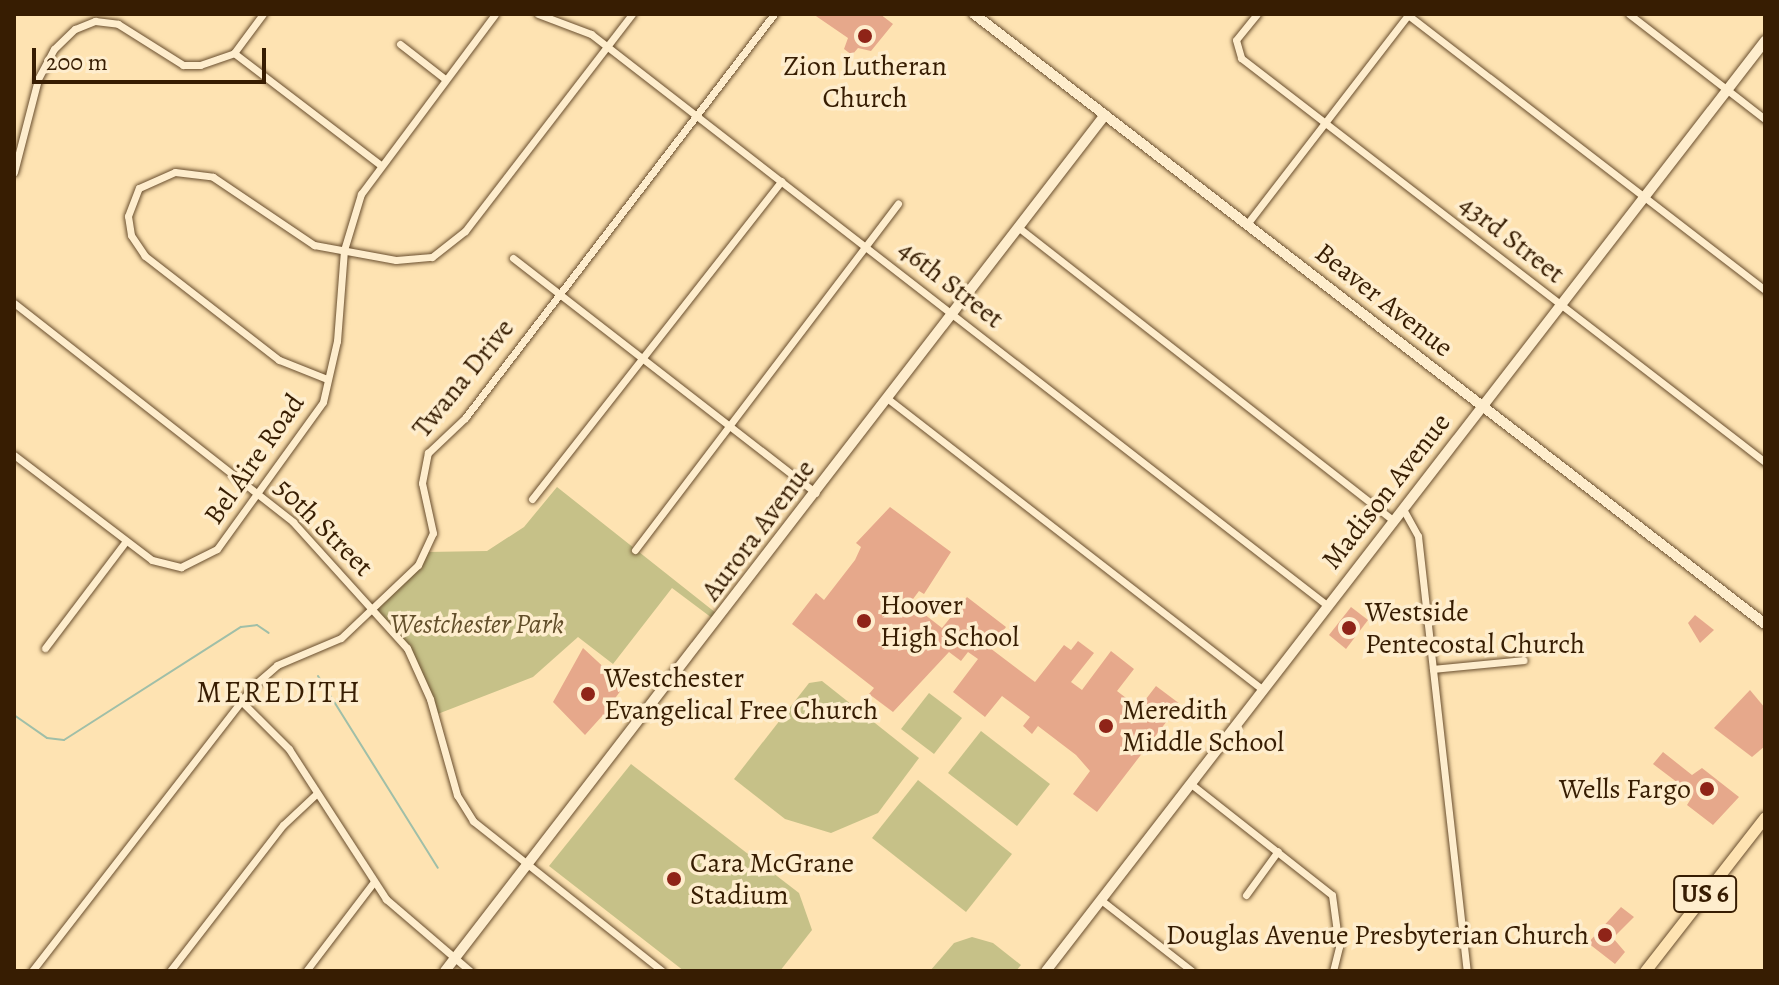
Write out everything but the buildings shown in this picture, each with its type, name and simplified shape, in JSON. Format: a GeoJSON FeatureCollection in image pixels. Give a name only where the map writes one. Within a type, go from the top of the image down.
{"type":"FeatureCollection","features":[{"type":"Feature","properties":{"kind":"main road","name":"US 6"},"geometry":{"type":"LineString","coordinates":[[1645,971],[1765,817]]}},
{"type":"Feature","properties":{"kind":"street"},"geometry":{"type":"LineString","coordinates":[[14,172],[38,79],[54,49],[75,29],[95,21],[118,24],[183,65],[234,53],[263,14]]}},
{"type":"Feature","properties":{"kind":"street","name":"Bel Aire Road"},"geometry":{"type":"LineString","coordinates":[[14,455],[126,541],[166,566],[196,563],[217,549],[311,424],[337,341],[344,250],[361,194],[379,164],[495,14]]}},
{"type":"Feature","properties":{"kind":"street","name":"46th Street"},"geometry":{"type":"LineString","coordinates":[[538,14],[575,24],[698,115],[1328,606]]}},
{"type":"Feature","properties":{"kind":"street"},"geometry":{"type":"LineString","coordinates":[[327,379],[279,360],[145,256],[131,235],[134,198],[158,175],[213,177],[302,239],[344,250],[414,261],[451,245],[632,14]]}},
{"type":"Feature","properties":{"kind":"street","name":"Twana Drive"},"geometry":{"type":"LineString","coordinates":[[32,971],[241,701],[268,672],[324,648],[374,608],[431,543],[433,523],[422,483],[428,453],[465,418],[774,14]]}},
{"type":"Feature","properties":{"kind":"street","name":"Beaver Avenue"},"geometry":{"type":"LineString","coordinates":[[974,14],[1765,624]]}},
{"type":"Feature","properties":{"kind":"street","name":"43rd Street"},"geometry":{"type":"LineString","coordinates":[[1257,14],[1234,49],[1325,123],[1765,462]]}},
{"type":"Feature","properties":{"kind":"street"},"geometry":{"type":"LineString","coordinates":[[1629,14],[1765,119]]}},
{"type":"Feature","properties":{"kind":"street"},"geometry":{"type":"LineString","coordinates":[[1247,224],[1408,15],[1765,290]]}},
{"type":"Feature","properties":{"kind":"street","name":"Madison Avenue"},"geometry":{"type":"LineString","coordinates":[[1046,971],[1765,41]]}},
{"type":"Feature","properties":{"kind":"street"},"geometry":{"type":"LineString","coordinates":[[400,44],[445,79]]}},
{"type":"Feature","properties":{"kind":"street"},"geometry":{"type":"LineString","coordinates":[[234,53],[379,164]]}},
{"type":"Feature","properties":{"kind":"street","name":"Aurora Avenue"},"geometry":{"type":"LineString","coordinates":[[445,971],[1105,115]]}},
{"type":"Feature","properties":{"kind":"street"},"geometry":{"type":"LineString","coordinates":[[532,499],[644,360],[781,181]]}},
{"type":"Feature","properties":{"kind":"street"},"geometry":{"type":"LineString","coordinates":[[635,550],[898,203]]}},
{"type":"Feature","properties":{"kind":"street"},"geometry":{"type":"LineString","coordinates":[[1019,228],[1394,521]]}},
{"type":"Feature","properties":{"kind":"street"},"geometry":{"type":"LineString","coordinates":[[513,258],[816,493]]}},
{"type":"Feature","properties":{"kind":"street","name":"50th Street"},"geometry":{"type":"LineString","coordinates":[[14,303],[259,492],[374,608],[418,670],[464,809],[527,865],[662,971]]}},
{"type":"Feature","properties":{"kind":"street"},"geometry":{"type":"LineString","coordinates":[[888,399],[1263,690]]}},
{"type":"Feature","properties":{"kind":"street"},"geometry":{"type":"LineString","coordinates":[[1403,509],[1417,526],[1467,971]]}},
{"type":"Feature","properties":{"kind":"street"},"geometry":{"type":"LineString","coordinates":[[45,648],[126,541]]}},
{"type":"Feature","properties":{"kind":"street"},"geometry":{"type":"LineString","coordinates":[[1433,669],[1524,660]]}},
{"type":"Feature","properties":{"kind":"street"},"geometry":{"type":"LineString","coordinates":[[241,701],[289,749],[373,883],[470,971]]}},
{"type":"Feature","properties":{"kind":"street"},"geometry":{"type":"LineString","coordinates":[[1191,784],[1332,895],[1339,947],[1333,971]]}},
{"type":"Feature","properties":{"kind":"street"},"geometry":{"type":"LineString","coordinates":[[170,971],[283,825],[316,794]]}},
{"type":"Feature","properties":{"kind":"street"},"geometry":{"type":"LineString","coordinates":[[1246,895],[1278,851]]}},
{"type":"Feature","properties":{"kind":"street"},"geometry":{"type":"LineString","coordinates":[[306,971],[373,883]]}},
{"type":"Feature","properties":{"kind":"street"},"geometry":{"type":"LineString","coordinates":[[1101,900],[1192,971]]}},
{"type":"Feature","properties":{"kind":"green space","name":"Westchester Park"},"geometry":{"type":"Polygon","coordinates":[[[557,487],[716,613],[712,618],[672,588],[613,664],[578,637],[533,677],[435,715],[407,648],[374,608],[427,552],[487,551],[524,527],[557,487]]]}},
{"type":"Feature","properties":{"kind":"green space"},"geometry":{"type":"Polygon","coordinates":[[[822,681],[919,758],[878,813],[831,833],[785,819],[734,779],[809,683],[822,681]]]}},
{"type":"Feature","properties":{"kind":"green space"},"geometry":{"type":"Polygon","coordinates":[[[929,693],[962,718],[934,754],[901,729],[929,693]]]}},
{"type":"Feature","properties":{"kind":"green space"},"geometry":{"type":"Polygon","coordinates":[[[981,731],[1050,784],[1017,826],[948,773],[981,731]]]}},
{"type":"Feature","properties":{"kind":"green space","name":"Cara McGrane Stadium"},"geometry":{"type":"Polygon","coordinates":[[[631,764],[799,893],[812,930],[780,971],[684,971],[549,866],[631,764]]]}},
{"type":"Feature","properties":{"kind":"green space"},"geometry":{"type":"Polygon","coordinates":[[[918,780],[1012,854],[966,912],[872,838],[918,780]]]}},
{"type":"Feature","properties":{"kind":"green space"},"geometry":{"type":"Polygon","coordinates":[[[972,937],[993,943],[1021,965],[1016,971],[930,971],[954,943],[972,937]]]}},
{"type":"Feature","properties":{"kind":"waterway"},"geometry":{"type":"LineString","coordinates":[[14,715],[47,738],[64,740],[241,627],[257,625],[269,633]]}},
{"type":"Feature","properties":{"kind":"waterway"},"geometry":{"type":"LineString","coordinates":[[318,676],[438,868]]}},
{"type":"Feature","properties":{"kind":"place","name":"Zion Lutheran Church"},"geometry":{"type":"Point","coordinates":[865,36]}},
{"type":"Feature","properties":{"kind":"place","name":"Hoover High School"},"geometry":{"type":"Point","coordinates":[864,621]}},
{"type":"Feature","properties":{"kind":"place","name":"Westside Pentecostal Church"},"geometry":{"type":"Point","coordinates":[1349,628]}},
{"type":"Feature","properties":{"kind":"place","name":"Westchester Evangelical Free Church"},"geometry":{"type":"Point","coordinates":[588,694]}},
{"type":"Feature","properties":{"kind":"place","name":"Meredith Middle School"},"geometry":{"type":"Point","coordinates":[1106,726]}},
{"type":"Feature","properties":{"kind":"place","name":"Wells Fargo"},"geometry":{"type":"Point","coordinates":[1707,789]}},
{"type":"Feature","properties":{"kind":"place","name":"Cara McGrane Stadium"},"geometry":{"type":"Point","coordinates":[674,879]}},
{"type":"Feature","properties":{"kind":"place","name":"Douglas Avenue Presbyterian Church"},"geometry":{"type":"Point","coordinates":[1605,935]}},
{"type":"Feature","properties":{"kind":"district","name":"MEREDITH"},"geometry":{"type":"Point","coordinates":[279,692]}}]}
